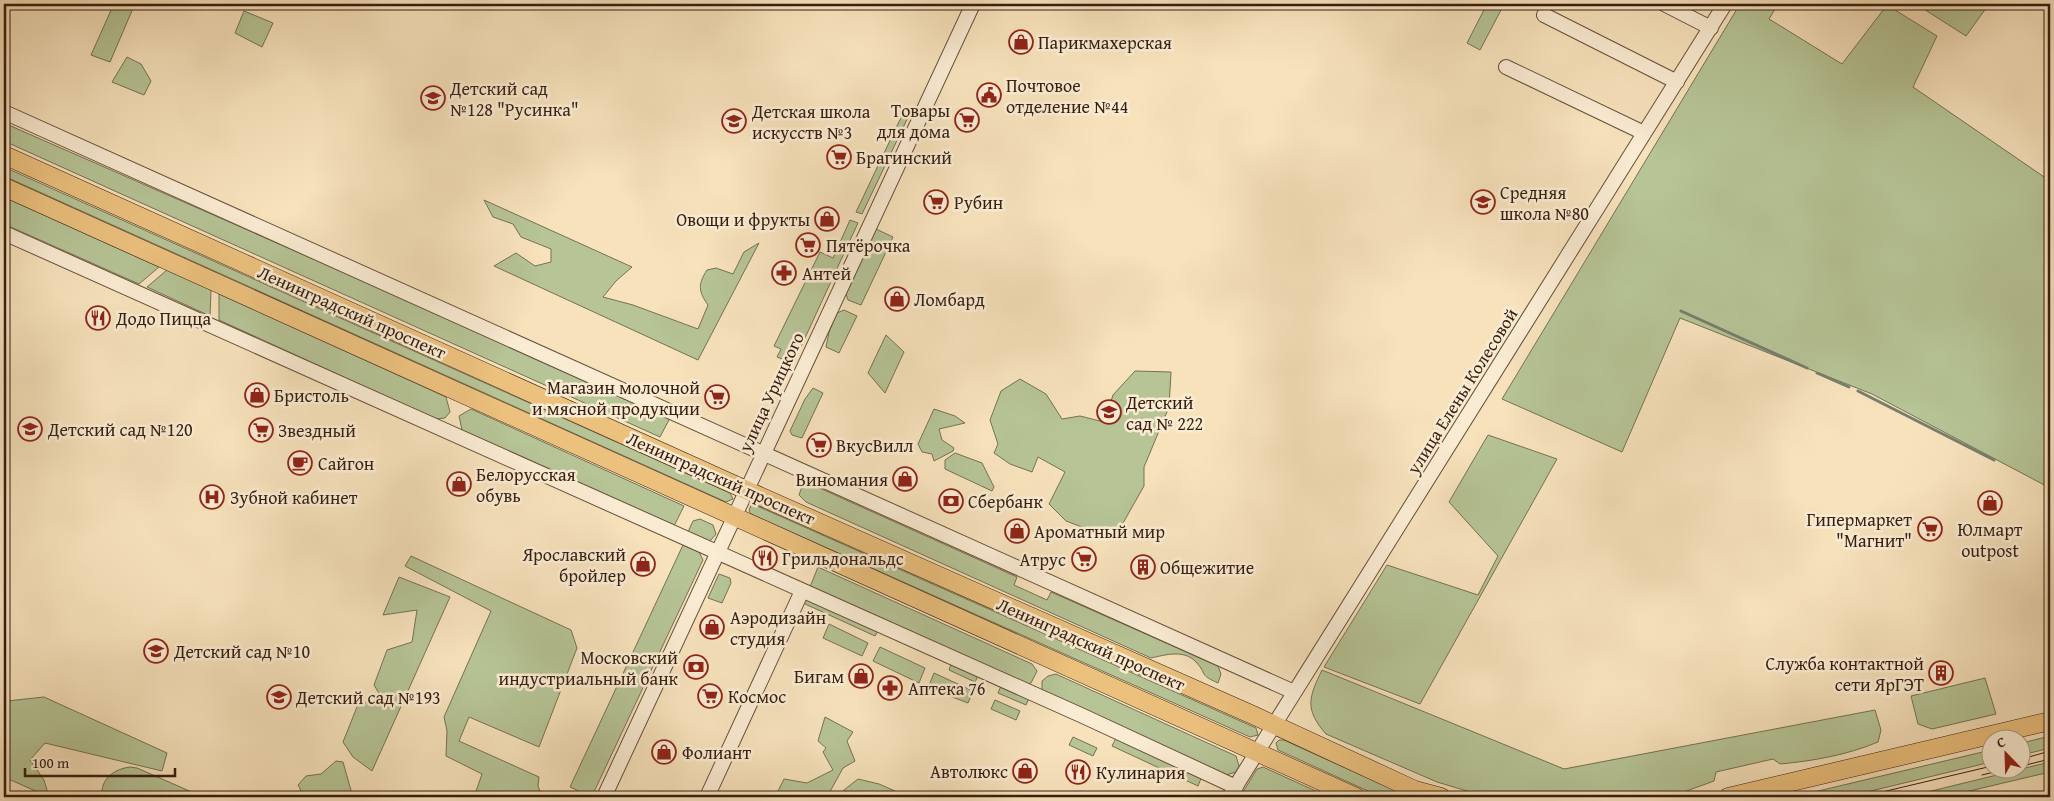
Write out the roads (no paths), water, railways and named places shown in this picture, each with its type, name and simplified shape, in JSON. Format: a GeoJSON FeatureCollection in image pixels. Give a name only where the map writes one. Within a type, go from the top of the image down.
{"type":"FeatureCollection","features":[{"type":"Feature","properties":{"kind":"main road","name":"Ленинградский проспект"},"geometry":{"type":"LineString","coordinates":[[4,155],[746,490],[1273,724],[1415,790],[1440,797]]}},
{"type":"Feature","properties":{"kind":"main road","name":"Ленинградский проспект"},"geometry":{"type":"LineString","coordinates":[[4,187],[1256,752],[1347,795]]}},
{"type":"Feature","properties":{"kind":"main road"},"geometry":{"type":"LineString","coordinates":[[1728,797],[1748,795],[2050,721]]}},
{"type":"Feature","properties":{"kind":"main road"},"geometry":{"type":"LineString","coordinates":[[1415,790],[1432,797]]}},
{"type":"Feature","properties":{"kind":"street","name":"улица Урицкого"},"geometry":{"type":"LineString","coordinates":[[604,797],[973,4]]}},
{"type":"Feature","properties":{"kind":"street"},"geometry":{"type":"LineString","coordinates":[[1664,4],[1711,28]]}},
{"type":"Feature","properties":{"kind":"street","name":"улица Елены Колесовой"},"geometry":{"type":"LineString","coordinates":[[1233,792],[1273,724],[1725,4]]}},
{"type":"Feature","properties":{"kind":"street"},"geometry":{"type":"LineString","coordinates":[[1544,15],[1677,82]]}},
{"type":"Feature","properties":{"kind":"street"},"geometry":{"type":"LineString","coordinates":[[1506,67],[1644,133]]}},
{"type":"Feature","properties":{"kind":"street"},"geometry":{"type":"LineString","coordinates":[[4,112],[1294,692]]}},
{"type":"Feature","properties":{"kind":"street"},"geometry":{"type":"LineString","coordinates":[[4,233],[802,591],[1233,792]]}},
{"type":"Feature","properties":{"kind":"street"},"geometry":{"type":"LineString","coordinates":[[707,797],[802,591]]}},
{"type":"Feature","properties":{"kind":"waterway"},"geometry":{"type":"LineString","coordinates":[[1681,311],[1807,368]]}},
{"type":"Feature","properties":{"kind":"waterway"},"geometry":{"type":"LineString","coordinates":[[1817,373],[1849,387]]}},
{"type":"Feature","properties":{"kind":"waterway"},"geometry":{"type":"LineString","coordinates":[[1858,391],[1994,460]]}},
{"type":"Feature","properties":{"kind":"tram line"},"geometry":{"type":"LineString","coordinates":[[2032,756],[2050,751]]}},
{"type":"Feature","properties":{"kind":"tram line"},"geometry":{"type":"LineString","coordinates":[[2032,764],[2050,759]]}},
{"type":"Feature","properties":{"kind":"tram line"},"geometry":{"type":"LineString","coordinates":[[1861,797],[1982,768]]}},
{"type":"Feature","properties":{"kind":"place","name":"Парикмахерская"},"geometry":{"type":"Point","coordinates":[1021,42]}},
{"type":"Feature","properties":{"kind":"place","name":"Почтовое отделение №44"},"geometry":{"type":"Point","coordinates":[989,95]}},
{"type":"Feature","properties":{"kind":"place","name":"Детский сад №128 \"Русинка\""},"geometry":{"type":"Point","coordinates":[433,98]}},
{"type":"Feature","properties":{"kind":"place","name":"Товары для дома"},"geometry":{"type":"Point","coordinates":[967,120]}},
{"type":"Feature","properties":{"kind":"place","name":"Детская школа искусств №3"},"geometry":{"type":"Point","coordinates":[734,121]}},
{"type":"Feature","properties":{"kind":"place","name":"Брагинский"},"geometry":{"type":"Point","coordinates":[839,157]}},
{"type":"Feature","properties":{"kind":"place","name":"Рубин"},"geometry":{"type":"Point","coordinates":[936,202]}},
{"type":"Feature","properties":{"kind":"place","name":"Средняя школа №80"},"geometry":{"type":"Point","coordinates":[1483,202]}},
{"type":"Feature","properties":{"kind":"place","name":"Овощи и фрукты"},"geometry":{"type":"Point","coordinates":[827,219]}},
{"type":"Feature","properties":{"kind":"place","name":"Пятёрочка"},"geometry":{"type":"Point","coordinates":[808,245]}},
{"type":"Feature","properties":{"kind":"place","name":"Антей"},"geometry":{"type":"Point","coordinates":[784,273]}},
{"type":"Feature","properties":{"kind":"place","name":"Ломбард"},"geometry":{"type":"Point","coordinates":[897,299]}},
{"type":"Feature","properties":{"kind":"place","name":"Додо Пицца"},"geometry":{"type":"Point","coordinates":[98,318]}},
{"type":"Feature","properties":{"kind":"place","name":"Бристоль"},"geometry":{"type":"Point","coordinates":[257,395]}},
{"type":"Feature","properties":{"kind":"place","name":"Магазин молочной и мясной продукции"},"geometry":{"type":"Point","coordinates":[717,397]}},
{"type":"Feature","properties":{"kind":"place","name":"Детский сад № 222"},"geometry":{"type":"Point","coordinates":[1109,412]}},
{"type":"Feature","properties":{"kind":"place","name":"Детский сад №120"},"geometry":{"type":"Point","coordinates":[30,429]}},
{"type":"Feature","properties":{"kind":"place","name":"Звездный"},"geometry":{"type":"Point","coordinates":[261,430]}},
{"type":"Feature","properties":{"kind":"place","name":"ВкусВилл"},"geometry":{"type":"Point","coordinates":[819,445]}},
{"type":"Feature","properties":{"kind":"place","name":"Сайгон"},"geometry":{"type":"Point","coordinates":[300,463]}},
{"type":"Feature","properties":{"kind":"place","name":"Виномания"},"geometry":{"type":"Point","coordinates":[905,479]}},
{"type":"Feature","properties":{"kind":"place","name":"Белорусская обувь"},"geometry":{"type":"Point","coordinates":[459,484]}},
{"type":"Feature","properties":{"kind":"place","name":"Зубной кабинет"},"geometry":{"type":"Point","coordinates":[212,497]}},
{"type":"Feature","properties":{"kind":"place","name":"Сбербанк"},"geometry":{"type":"Point","coordinates":[951,501]}},
{"type":"Feature","properties":{"kind":"place","name":"Юлмарт outpost"},"geometry":{"type":"Point","coordinates":[1990,503]}},
{"type":"Feature","properties":{"kind":"place","name":"Гипермаркет \"Магнит\""},"geometry":{"type":"Point","coordinates":[1930,529]}},
{"type":"Feature","properties":{"kind":"place","name":"Ароматный мир"},"geometry":{"type":"Point","coordinates":[1017,531]}},
{"type":"Feature","properties":{"kind":"place","name":"Грильдональдс"},"geometry":{"type":"Point","coordinates":[765,558]}},
{"type":"Feature","properties":{"kind":"place","name":"Атрус"},"geometry":{"type":"Point","coordinates":[1084,559]}},
{"type":"Feature","properties":{"kind":"place","name":"Ярославский бройлер"},"geometry":{"type":"Point","coordinates":[643,564]}},
{"type":"Feature","properties":{"kind":"place","name":"Общежитие"},"geometry":{"type":"Point","coordinates":[1143,567]}},
{"type":"Feature","properties":{"kind":"place","name":"Аэродизайн студия"},"geometry":{"type":"Point","coordinates":[712,627]}},
{"type":"Feature","properties":{"kind":"place","name":"Детский сад №10"},"geometry":{"type":"Point","coordinates":[156,651]}},
{"type":"Feature","properties":{"kind":"place","name":"Московский индустриальный банк"},"geometry":{"type":"Point","coordinates":[696,667]}},
{"type":"Feature","properties":{"kind":"place","name":"Служба контактной сети ЯрГЭТ"},"geometry":{"type":"Point","coordinates":[1941,673]}},
{"type":"Feature","properties":{"kind":"place","name":"Бигам"},"geometry":{"type":"Point","coordinates":[861,676]}},
{"type":"Feature","properties":{"kind":"place","name":"Аптека 76"},"geometry":{"type":"Point","coordinates":[890,688]}},
{"type":"Feature","properties":{"kind":"place","name":"Космос"},"geometry":{"type":"Point","coordinates":[710,696]}},
{"type":"Feature","properties":{"kind":"place","name":"Детский сад №193"},"geometry":{"type":"Point","coordinates":[279,697]}},
{"type":"Feature","properties":{"kind":"place","name":"Фолиант"},"geometry":{"type":"Point","coordinates":[664,752]}},
{"type":"Feature","properties":{"kind":"place","name":"Автолюкс"},"geometry":{"type":"Point","coordinates":[1025,771]}},
{"type":"Feature","properties":{"kind":"place","name":"Кулинария"},"geometry":{"type":"Point","coordinates":[1078,772]}}]}
